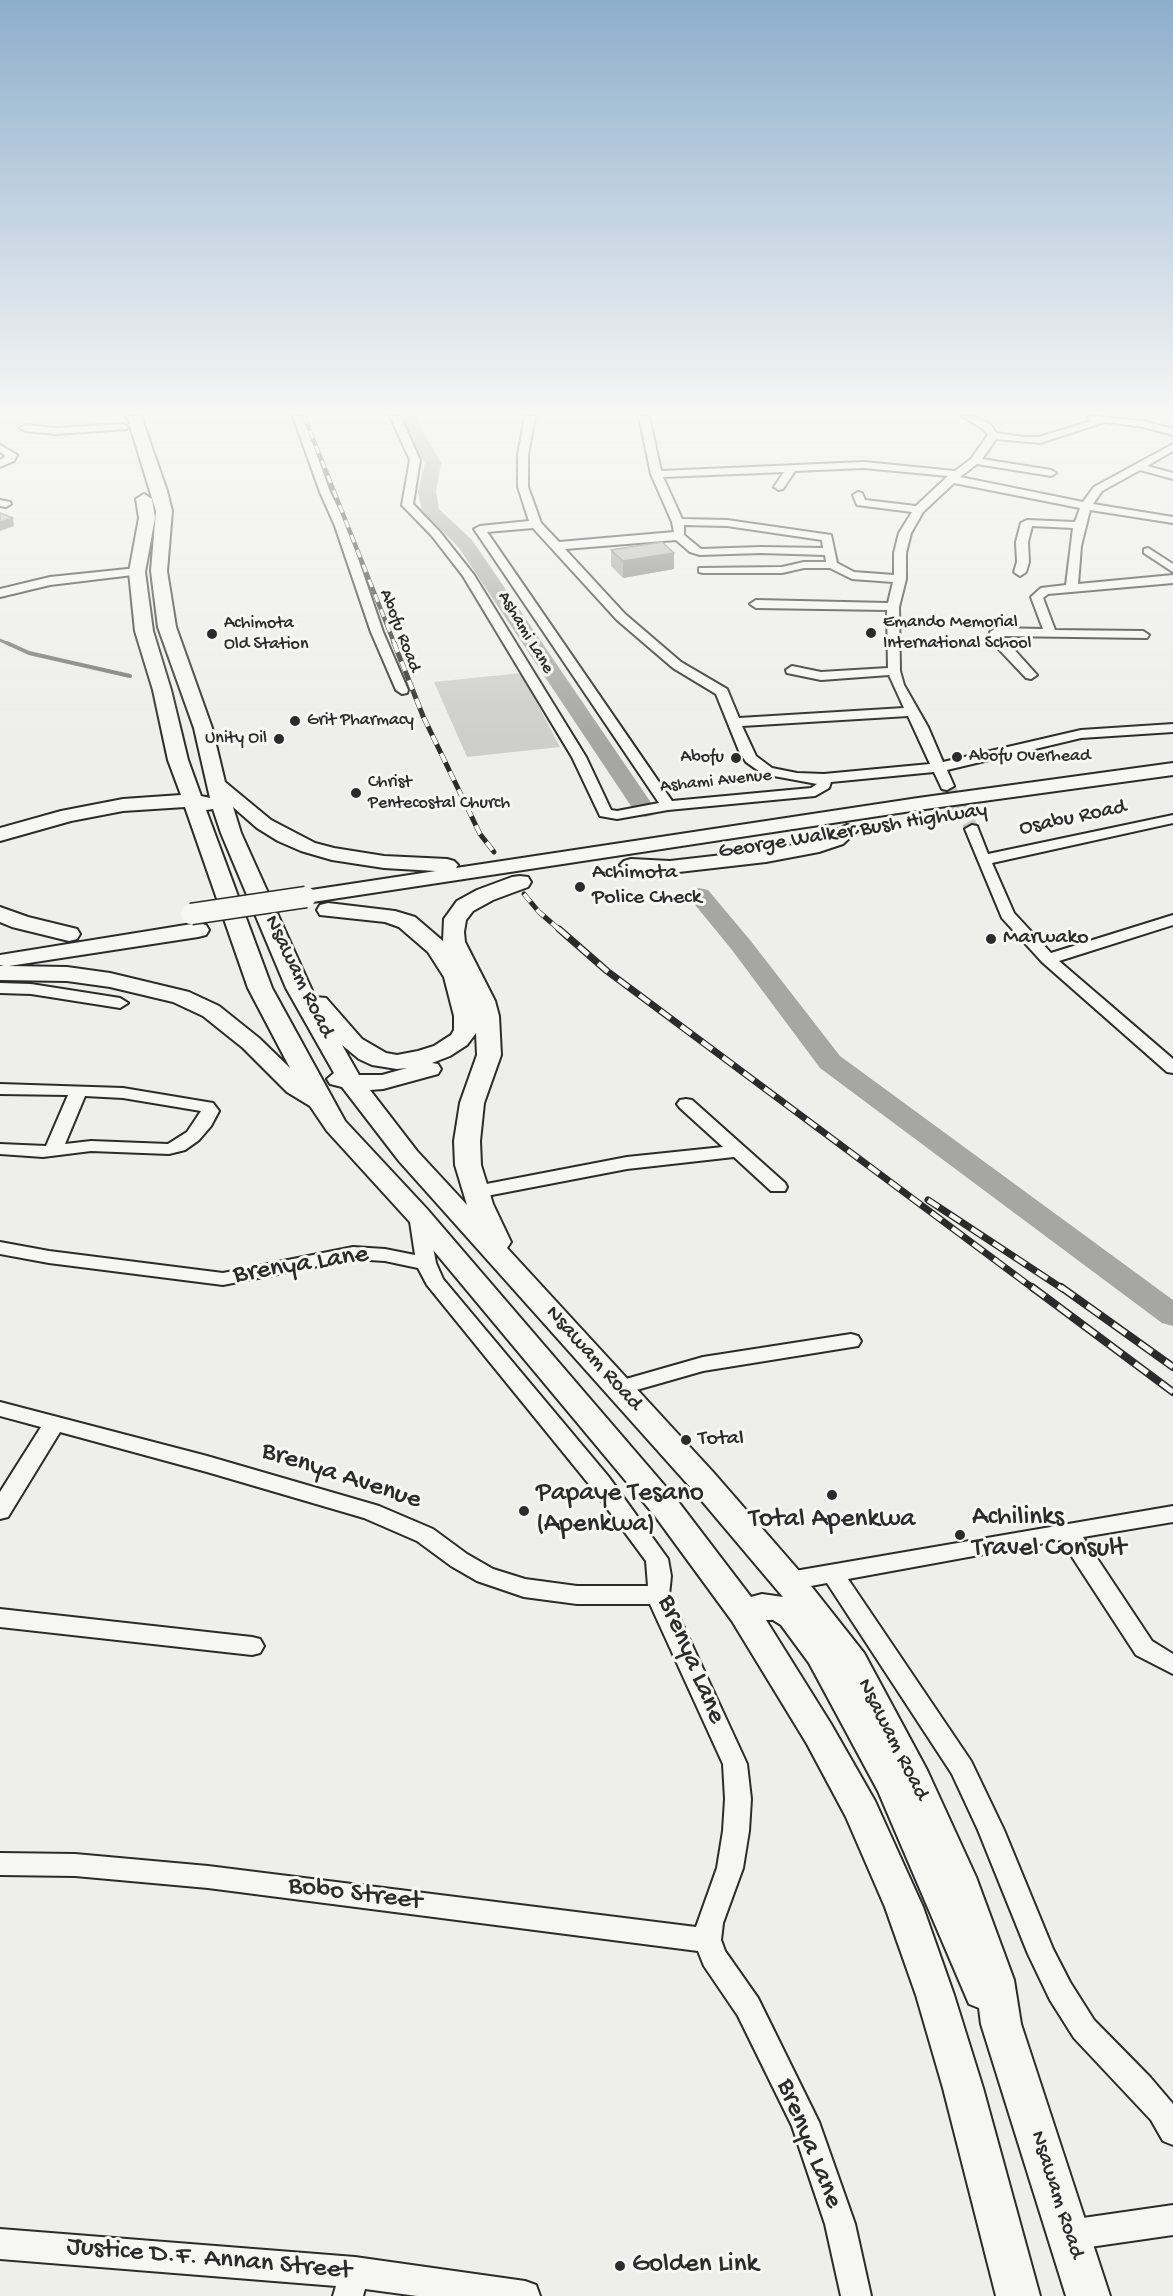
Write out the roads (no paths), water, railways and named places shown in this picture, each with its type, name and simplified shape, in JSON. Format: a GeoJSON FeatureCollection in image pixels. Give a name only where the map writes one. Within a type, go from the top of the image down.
{"type":"FeatureCollection","features":[{"type":"Feature","properties":{"kind":"highway","name":"Nsawam Road"},"geometry":{"type":"LineString","coordinates":[[146,523],[137,572],[144,631],[162,690],[178,760],[260,988],[322,1105],[349,1141],[418,1215],[632,1467],[744,1612],[819,1734],[862,1812],[904,1907],[935,1995],[963,2088],[1017,2295]]}},
{"type":"Feature","properties":{"kind":"highway","name":"Nsawam Road"},"geometry":{"type":"LineString","coordinates":[[163,523],[159,571],[167,627],[203,728],[224,810],[298,988],[351,1082],[408,1156],[702,1480],[789,1581],[852,1662],[915,1780],[958,1877],[995,1980],[1001,2024],[1088,2296]]}},
{"type":"Feature","properties":{"kind":"highway"},"geometry":{"type":"LineString","coordinates":[[137,572],[159,571]]}},
{"type":"Feature","properties":{"kind":"highway"},"geometry":{"type":"LineString","coordinates":[[123,805],[152,792],[164,781],[178,760]]}},
{"type":"Feature","properties":{"kind":"highway","name":"George Walker Bush Highway"},"geometry":{"type":"LineString","coordinates":[[315,907],[495,870],[918,804],[1173,769]]}},
{"type":"Feature","properties":{"kind":"highway"},"geometry":{"type":"LineString","coordinates":[[216,785],[264,824],[308,847],[332,854],[384,862],[468,866],[495,870]]}},
{"type":"Feature","properties":{"kind":"highway","name":"George Walker Bush Highway"},"geometry":{"type":"LineString","coordinates":[[0,944],[520,882],[631,865],[670,867],[766,856],[819,846],[836,840],[847,831],[1173,785]]}},
{"type":"Feature","properties":{"kind":"highway"},"geometry":{"type":"LineString","coordinates":[[0,835],[59,817],[123,805],[194,805],[224,810]]}},
{"type":"Feature","properties":{"kind":"highway"},"geometry":{"type":"LineString","coordinates":[[0,846],[24,834],[57,823],[136,810],[194,805]]}},
{"type":"Feature","properties":{"kind":"highway"},"geometry":{"type":"LineString","coordinates":[[509,1266],[476,1192],[468,1165],[467,1130],[472,1103],[489,1055],[488,1030],[483,1001],[454,942],[455,920],[465,906],[485,895],[520,882]]}},
{"type":"Feature","properties":{"kind":"highway"},"geometry":{"type":"LineString","coordinates":[[298,988],[323,1007],[354,1044],[367,1054],[381,1060],[397,1062],[432,1055],[459,1040],[466,1030],[466,1016],[455,977],[437,948],[421,932],[407,922],[387,916],[315,907]]}},
{"type":"Feature","properties":{"kind":"highway"},"geometry":{"type":"LineString","coordinates":[[0,914],[20,922],[69,934]]}},
{"type":"Feature","properties":{"kind":"highway","name":"George Walker Bush Highway"},"geometry":{"type":"LineString","coordinates":[[0,961],[194,922]]}},
{"type":"Feature","properties":{"kind":"highway"},"geometry":{"type":"LineString","coordinates":[[0,973],[67,974],[110,980],[181,997],[211,1011],[296,1087],[322,1105]]}},
{"type":"Feature","properties":{"kind":"highway"},"geometry":{"type":"LineString","coordinates":[[260,988],[286,1008],[329,1073],[337,1079],[351,1082],[383,1082],[428,1069],[467,1052],[488,1030]]}},
{"type":"Feature","properties":{"kind":"highway"},"geometry":{"type":"LineString","coordinates":[[744,1612],[762,1607],[779,1608],[793,1616],[821,1654],[894,1788],[937,1881],[979,1984],[1001,2024]]}},
{"type":"Feature","properties":{"kind":"street","name":"Abofu Road"},"geometry":{"type":"LineString","coordinates":[[340,523],[377,632],[402,690]]}},
{"type":"Feature","properties":{"kind":"street","name":"Ashami Lane"},"geometry":{"type":"LineString","coordinates":[[425,523],[468,575],[579,757],[605,813]]}},
{"type":"Feature","properties":{"kind":"street"},"geometry":{"type":"LineString","coordinates":[[677,535],[680,532],[678,523]]}},
{"type":"Feature","properties":{"kind":"street"},"geometry":{"type":"LineString","coordinates":[[728,523],[827,537],[832,565]]}},
{"type":"Feature","properties":{"kind":"street"},"geometry":{"type":"LineString","coordinates":[[911,523],[905,533],[900,553],[900,579],[893,607],[894,671],[898,685],[940,767],[947,786]]}},
{"type":"Feature","properties":{"kind":"street"},"geometry":{"type":"LineString","coordinates":[[1020,572],[1023,562],[1022,542],[1027,523]]}},
{"type":"Feature","properties":{"kind":"street"},"geometry":{"type":"LineString","coordinates":[[1061,523],[1079,526]]}},
{"type":"Feature","properties":{"kind":"street"},"geometry":{"type":"LineString","coordinates":[[1072,588],[1075,546],[1080,523]]}},
{"type":"Feature","properties":{"kind":"street"},"geometry":{"type":"LineString","coordinates":[[669,806],[480,529],[536,524],[621,617],[654,647],[677,665],[722,692],[746,751],[759,766],[779,775],[824,778],[940,767],[1081,734],[1173,728]]}},
{"type":"Feature","properties":{"kind":"street"},"geometry":{"type":"LineString","coordinates":[[554,546],[677,535],[694,550],[700,552],[761,550],[829,552]]}},
{"type":"Feature","properties":{"kind":"street"},"geometry":{"type":"LineString","coordinates":[[1148,551],[1173,569]]}},
{"type":"Feature","properties":{"kind":"street"},"geometry":{"type":"LineString","coordinates":[[703,570],[782,570],[804,565],[832,565],[852,574],[900,579]]}},
{"type":"Feature","properties":{"kind":"street"},"geometry":{"type":"LineString","coordinates":[[0,592],[50,580],[137,572]]}},
{"type":"Feature","properties":{"kind":"street"},"geometry":{"type":"LineString","coordinates":[[1050,632],[1037,597],[1039,593],[1173,579]]}},
{"type":"Feature","properties":{"kind":"street"},"geometry":{"type":"LineString","coordinates":[[756,604],[893,607]]}},
{"type":"Feature","properties":{"kind":"street"},"geometry":{"type":"LineString","coordinates":[[1031,675],[995,638],[994,633],[1003,631],[1143,635]]}},
{"type":"Feature","properties":{"kind":"street"},"geometry":{"type":"LineString","coordinates":[[792,670],[821,676],[894,671]]}},
{"type":"Feature","properties":{"kind":"street"},"geometry":{"type":"LineString","coordinates":[[734,722],[911,712]]}},
{"type":"Feature","properties":{"kind":"street","name":"Ashami Avenue"},"geometry":{"type":"LineString","coordinates":[[605,813],[617,815],[669,806],[815,792],[824,785],[824,778]]}},
{"type":"Feature","properties":{"kind":"street","name":"Osabu Road"},"geometry":{"type":"LineString","coordinates":[[983,860],[1173,819]]}},
{"type":"Feature","properties":{"kind":"street"},"geometry":{"type":"LineString","coordinates":[[972,829],[1007,915],[1048,959],[1173,1068]]}},
{"type":"Feature","properties":{"kind":"street"},"geometry":{"type":"LineString","coordinates":[[1048,959],[1173,920]]}},
{"type":"Feature","properties":{"kind":"street"},"geometry":{"type":"LineString","coordinates":[[0,988],[31,989],[120,1004]]}},
{"type":"Feature","properties":{"kind":"street"},"geometry":{"type":"LineString","coordinates":[[0,1089],[123,1093],[207,1107],[210,1111],[202,1126],[179,1146],[155,1150],[91,1146],[30,1152],[0,1149]]}},
{"type":"Feature","properties":{"kind":"street"},"geometry":{"type":"LineString","coordinates":[[53,1151],[79,1090]]}},
{"type":"Feature","properties":{"kind":"street"},"geometry":{"type":"LineString","coordinates":[[686,1104],[778,1187]]}},
{"type":"Feature","properties":{"kind":"street"},"geometry":{"type":"LineString","coordinates":[[476,1192],[627,1163],[736,1151]]}},
{"type":"Feature","properties":{"kind":"street"},"geometry":{"type":"LineString","coordinates":[[418,1215],[426,1263]]}},
{"type":"Feature","properties":{"kind":"street","name":"Brenya Lane"},"geometry":{"type":"LineString","coordinates":[[9,1250],[224,1279],[353,1253],[385,1255],[426,1263],[434,1281],[600,1482],[657,1559],[660,1575],[658,1595],[735,1764],[738,1799],[736,1831],[730,1868],[710,1923],[708,1940],[714,1957],[748,2007],[805,2122],[840,2224],[856,2296]]}},
{"type":"Feature","properties":{"kind":"street"},"geometry":{"type":"LineString","coordinates":[[619,1388],[703,1364],[851,1341]]}},
{"type":"Feature","properties":{"kind":"street","name":"Brenya Avenue"},"geometry":{"type":"LineString","coordinates":[[0,1409],[207,1464],[371,1512],[425,1535],[459,1560],[485,1575],[524,1588],[578,1595],[658,1595]]}},
{"type":"Feature","properties":{"kind":"street"},"geometry":{"type":"LineString","coordinates":[[0,1511],[26,1466],[55,1423]]}},
{"type":"Feature","properties":{"kind":"street"},"geometry":{"type":"LineString","coordinates":[[789,1581],[1173,1514]]}},
{"type":"Feature","properties":{"kind":"street"},"geometry":{"type":"LineString","coordinates":[[1067,1531],[1144,1648],[1173,1665]]}},
{"type":"Feature","properties":{"kind":"street"},"geometry":{"type":"LineString","coordinates":[[833,1574],[962,1768],[991,1830],[1041,1954],[1060,1991],[1084,2029],[1161,2110],[1173,2131]]}},
{"type":"Feature","properties":{"kind":"street"},"geometry":{"type":"LineString","coordinates":[[0,1618],[252,1646]]}},
{"type":"Feature","properties":{"kind":"street","name":"Bobo Street"},"geometry":{"type":"LineString","coordinates":[[0,1864],[75,1865],[208,1877],[708,1940]]}},
{"type":"Feature","properties":{"kind":"street"},"geometry":{"type":"LineString","coordinates":[[1069,2235],[1173,2220]]}},
{"type":"Feature","properties":{"kind":"street","name":"Justice D.F. Annan Street"},"geometry":{"type":"LineString","coordinates":[[0,2244],[352,2284],[525,2296]]}},
{"type":"Feature","properties":{"kind":"waterway"},"geometry":{"type":"LineString","coordinates":[[443,523],[466,544],[645,810]]}},
{"type":"Feature","properties":{"kind":"waterway"},"geometry":{"type":"LineString","coordinates":[[0,640],[11,645]]}},
{"type":"Feature","properties":{"kind":"waterway"},"geometry":{"type":"LineString","coordinates":[[7,643],[29,653],[130,676]]}},
{"type":"Feature","properties":{"kind":"waterway"},"geometry":{"type":"LineString","coordinates":[[699,895],[741,945],[830,1062],[1173,1316]]}},
{"type":"Feature","properties":{"kind":"tunnel"},"geometry":{"type":"LineString","coordinates":[[947,786],[972,829]]}},
{"type":"Feature","properties":{"kind":"railway"},"geometry":{"type":"LineString","coordinates":[[347,523],[395,645]]}},
{"type":"Feature","properties":{"kind":"railway"},"geometry":{"type":"LineString","coordinates":[[394,643],[423,716],[480,834],[494,852]]}},
{"type":"Feature","properties":{"kind":"railway"},"geometry":{"type":"LineString","coordinates":[[524,894],[539,912],[561,931]]}},
{"type":"Feature","properties":{"kind":"railway"},"geometry":{"type":"LineString","coordinates":[[559,929],[607,971],[1034,1289]]}},
{"type":"Feature","properties":{"kind":"railway"},"geometry":{"type":"LineString","coordinates":[[928,1200],[1063,1289]]}},
{"type":"Feature","properties":{"kind":"railway"},"geometry":{"type":"LineString","coordinates":[[1032,1287],[1173,1392]]}},
{"type":"Feature","properties":{"kind":"railway"},"geometry":{"type":"LineString","coordinates":[[1061,1287],[1173,1367]]}},
{"type":"Feature","properties":{"kind":"place","name":"Emando Memorial International School"},"geometry":{"type":"Point","coordinates":[871,633]}},
{"type":"Feature","properties":{"kind":"place","name":"Achimota Old Station"},"geometry":{"type":"Point","coordinates":[212,634]}},
{"type":"Feature","properties":{"kind":"place","name":"Grit Pharmacy"},"geometry":{"type":"Point","coordinates":[295,721]}},
{"type":"Feature","properties":{"kind":"place","name":"Unity Oil"},"geometry":{"type":"Point","coordinates":[279,739]}},
{"type":"Feature","properties":{"kind":"place","name":"Abofu Overhead"},"geometry":{"type":"Point","coordinates":[957,757]}},
{"type":"Feature","properties":{"kind":"place","name":"Abofu"},"geometry":{"type":"Point","coordinates":[736,758]}},
{"type":"Feature","properties":{"kind":"place","name":"Christ Pentecostal Church"},"geometry":{"type":"Point","coordinates":[356,793]}},
{"type":"Feature","properties":{"kind":"place","name":"Achimota Police Check"},"geometry":{"type":"Point","coordinates":[580,887]}},
{"type":"Feature","properties":{"kind":"place","name":"Marwako"},"geometry":{"type":"Point","coordinates":[991,939]}},
{"type":"Feature","properties":{"kind":"place","name":"Total"},"geometry":{"type":"Point","coordinates":[686,1440]}},
{"type":"Feature","properties":{"kind":"place","name":"Total Apenkwa"},"geometry":{"type":"Point","coordinates":[832,1495]}},
{"type":"Feature","properties":{"kind":"place","name":"Papaye Tesano (Apenkwa)"},"geometry":{"type":"Point","coordinates":[524,1511]}},
{"type":"Feature","properties":{"kind":"place","name":"Achilinks Travel Consult"},"geometry":{"type":"Point","coordinates":[960,1535]}},
{"type":"Feature","properties":{"kind":"place","name":"Golden Link"},"geometry":{"type":"Point","coordinates":[620,2266]}}]}
